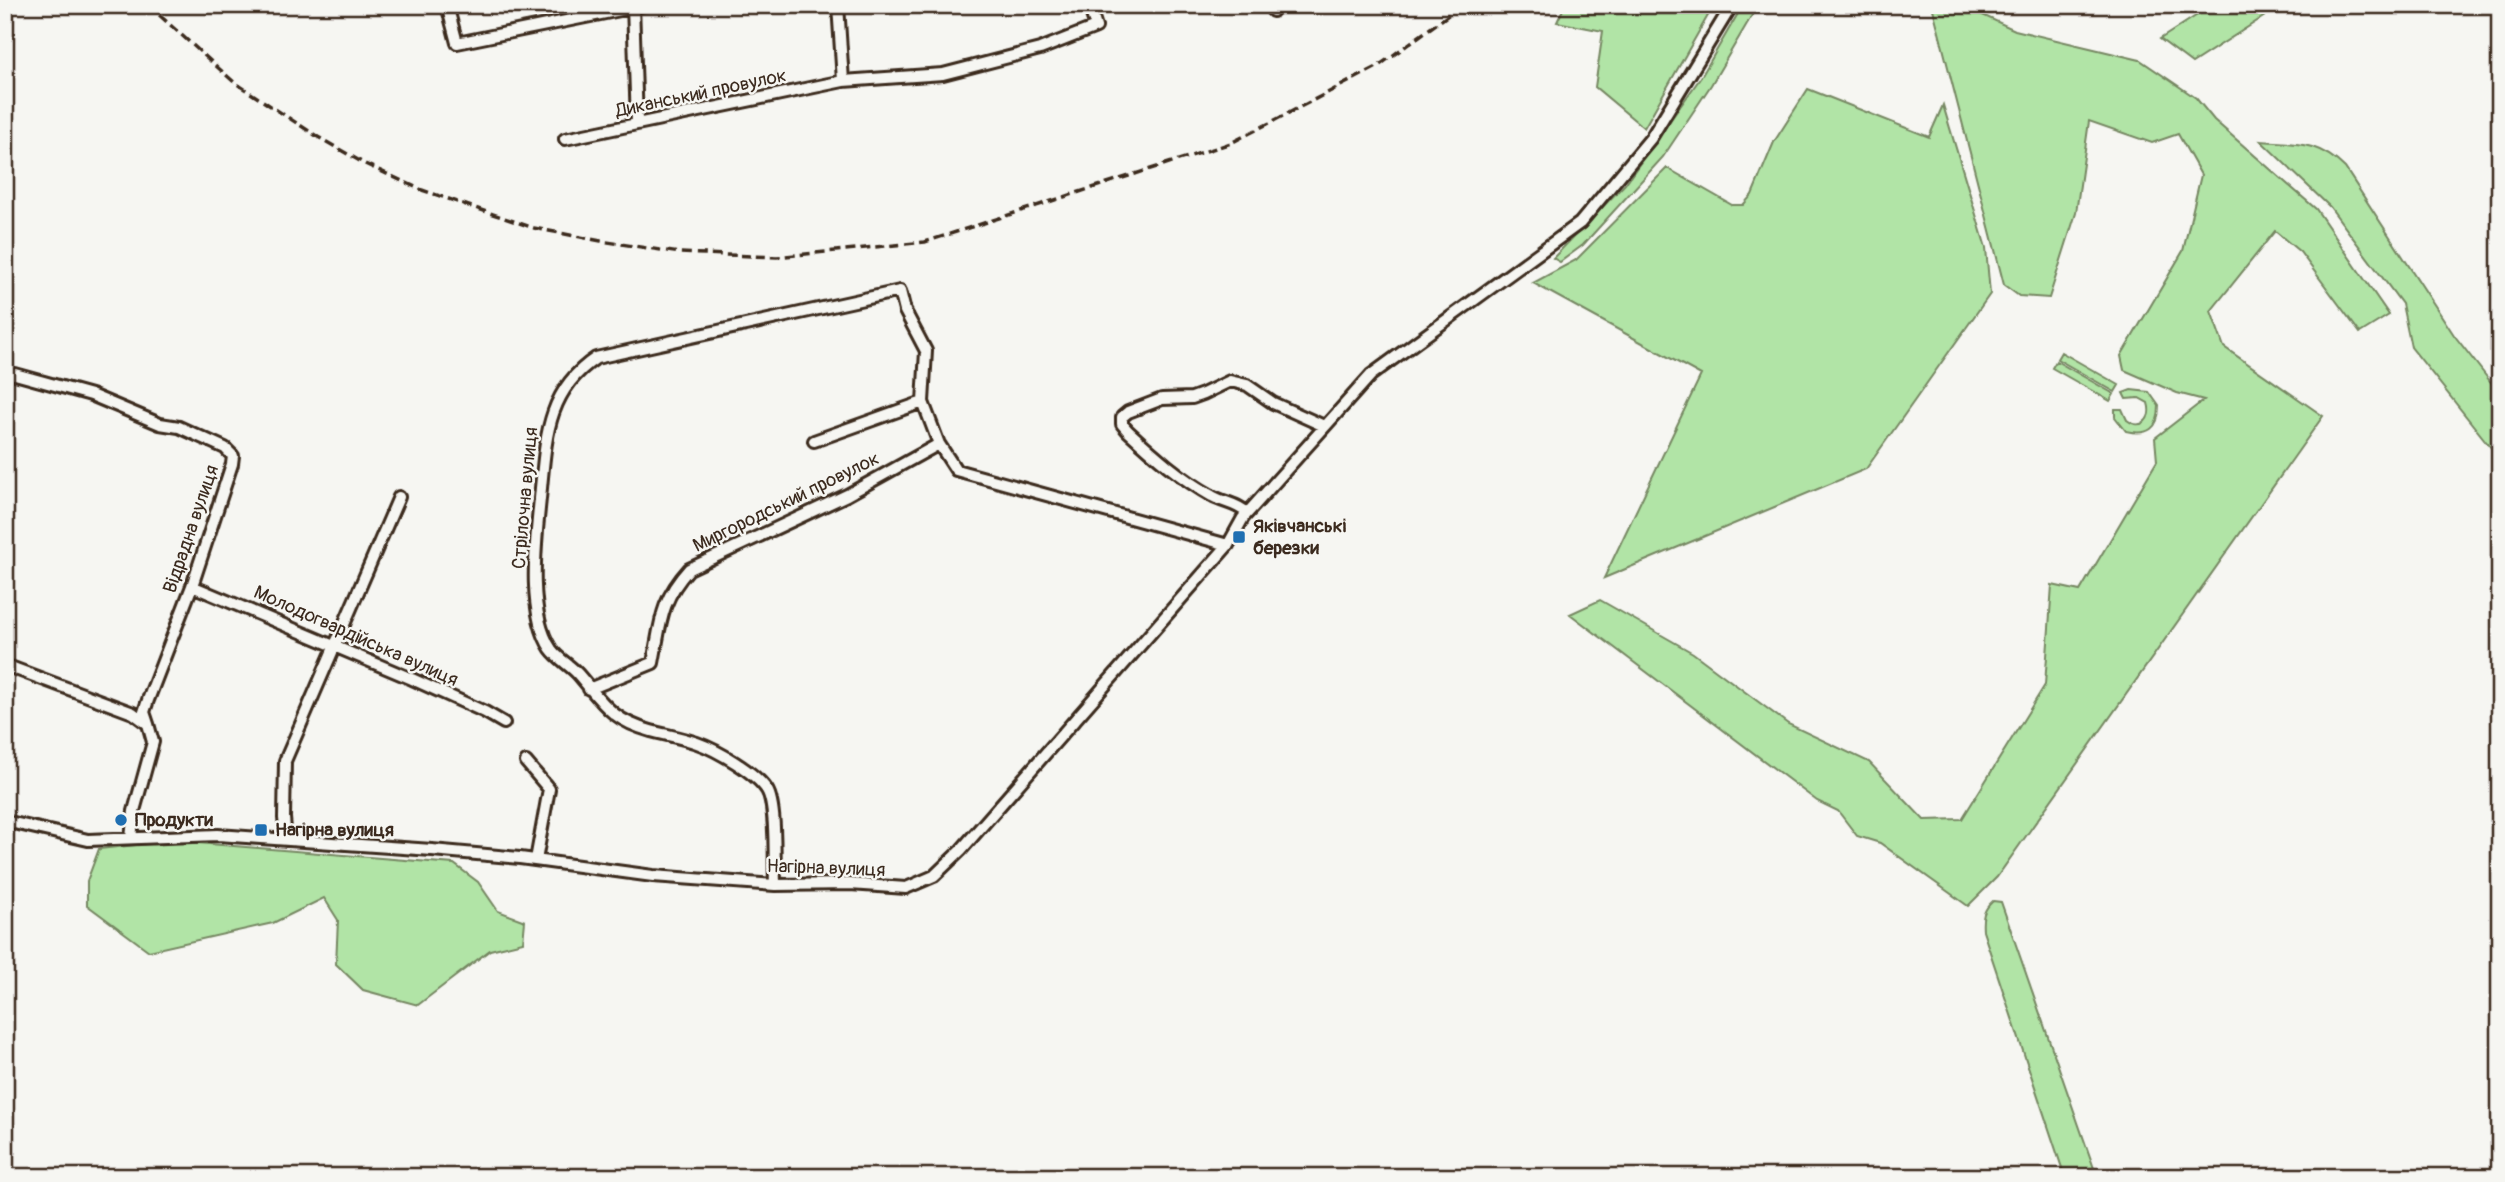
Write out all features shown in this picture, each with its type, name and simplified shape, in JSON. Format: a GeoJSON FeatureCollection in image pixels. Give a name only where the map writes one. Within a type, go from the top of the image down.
{"type":"FeatureCollection","features":[{"type":"Feature","properties":{"kind":"street"},"geometry":{"type":"LineString","coordinates":[[447,5],[457,44],[637,6],[638,123]]}},
{"type":"Feature","properties":{"kind":"street"},"geometry":{"type":"LineString","coordinates":[[838,5],[843,81]]}},
{"type":"Feature","properties":{"kind":"street","name":"Диканський провулок"},"geometry":{"type":"LineString","coordinates":[[565,139],[843,81],[943,74],[1040,49],[1096,27],[1089,5]]}},
{"type":"Feature","properties":{"kind":"street"},"geometry":{"type":"LineString","coordinates":[[923,402],[939,444],[956,470],[1228,545],[1247,513],[1371,375],[1580,223],[1651,138],[1732,5]]}},
{"type":"Feature","properties":{"kind":"street","name":"Стрілочна вулиця"},"geometry":{"type":"LineString","coordinates":[[775,885],[773,814],[768,791],[748,771],[699,744],[647,730],[625,722],[611,713],[577,673],[552,652],[542,633],[534,562],[551,412],[572,379],[596,358],[900,291],[905,311],[926,351],[923,402]]}},
{"type":"Feature","properties":{"kind":"street","name":"Відрадна вулиця"},"geometry":{"type":"LineString","coordinates":[[5,374],[15,374],[91,395],[160,424],[178,427],[225,448],[233,456],[192,586],[148,699],[145,712],[153,742],[134,811],[131,838]]}},
{"type":"Feature","properties":{"kind":"street"},"geometry":{"type":"LineString","coordinates":[[1247,513],[1240,506],[1215,498],[1182,478],[1128,431],[1122,424],[1122,417],[1162,399],[1192,398],[1230,380],[1247,385],[1273,403],[1324,426]]}},
{"type":"Feature","properties":{"kind":"street","name":"Миргородський провулок"},"geometry":{"type":"LineString","coordinates":[[814,441],[923,402]]}},
{"type":"Feature","properties":{"kind":"street","name":"Миргородський провулок"},"geometry":{"type":"LineString","coordinates":[[589,688],[653,663],[663,608],[672,588],[689,569],[846,495],[939,444]]}},
{"type":"Feature","properties":{"kind":"street"},"geometry":{"type":"LineString","coordinates":[[286,840],[285,761],[399,497]]}},
{"type":"Feature","properties":{"kind":"street","name":"Нагірна вулиця"},"geometry":{"type":"LineString","coordinates":[[5,821],[88,840],[218,835],[536,860],[653,877],[775,885],[850,884],[906,888],[934,876],[961,850],[1228,545]]}},
{"type":"Feature","properties":{"kind":"street","name":"Молодогвардійська вулиця"},"geometry":{"type":"LineString","coordinates":[[192,586],[335,645],[504,723]]}},
{"type":"Feature","properties":{"kind":"street"},"geometry":{"type":"LineString","coordinates":[[5,665],[133,713],[148,724]]}},
{"type":"Feature","properties":{"kind":"street"},"geometry":{"type":"LineString","coordinates":[[526,762],[549,789],[536,860]]}},
{"type":"Feature","properties":{"kind":"green space"},"geometry":{"type":"Polygon","coordinates":[[[1565,5],[1714,5],[1644,128],[1595,87],[1603,31],[1557,22],[1565,5]]]}},
{"type":"Feature","properties":{"kind":"green space"},"geometry":{"type":"Polygon","coordinates":[[[1743,5],[1758,5],[1711,85],[1663,157],[1583,245],[1560,262],[1553,258],[1625,184],[1701,77],[1743,5]]]}},
{"type":"Feature","properties":{"kind":"green space"},"geometry":{"type":"Polygon","coordinates":[[[1932,5],[1971,5],[1978,13],[2015,30],[2140,60],[2196,98],[2214,120],[2316,209],[2389,315],[2360,333],[2300,252],[2275,231],[2211,311],[2224,347],[2323,416],[1997,877],[1968,906],[1880,843],[1857,836],[1838,811],[1817,801],[1570,614],[1600,600],[1693,653],[1788,724],[1869,762],[1924,820],[1962,819],[2045,685],[2052,585],[2080,591],[2157,461],[2155,438],[2204,400],[2177,393],[2124,370],[2121,356],[2183,251],[2201,175],[2178,134],[2152,143],[2089,121],[2076,213],[2049,298],[2019,296],[2004,285],[1932,5]]]}},
{"type":"Feature","properties":{"kind":"green space"},"geometry":{"type":"Polygon","coordinates":[[[2213,5],[2282,5],[2192,63],[2160,39],[2213,5]]]}},
{"type":"Feature","properties":{"kind":"green space"},"geometry":{"type":"Polygon","coordinates":[[[1808,89],[1929,137],[1943,105],[1986,248],[1990,294],[1866,469],[1604,578],[1701,375],[1533,283],[1576,260],[1667,168],[1732,205],[1743,205],[1752,195],[1774,142],[1808,89]]]}},
{"type":"Feature","properties":{"kind":"green space"},"geometry":{"type":"Polygon","coordinates":[[[2261,141],[2316,148],[2345,168],[2454,335],[2500,394],[2500,459],[2411,347],[2402,304],[2330,207],[2261,141]]]}},
{"type":"Feature","properties":{"kind":"green space"},"geometry":{"type":"Polygon","coordinates":[[[2061,352],[2119,385],[2115,392],[2057,359],[2061,352]]]}},
{"type":"Feature","properties":{"kind":"green space"},"geometry":{"type":"Polygon","coordinates":[[[2056,361],[2114,394],[2110,401],[2052,368],[2056,361]]]}},
{"type":"Feature","properties":{"kind":"green space"},"geometry":{"type":"Polygon","coordinates":[[[2131,390],[2149,392],[2159,406],[2157,420],[2151,429],[2140,432],[2126,431],[2115,417],[2115,409],[2122,409],[2127,420],[2132,423],[2145,422],[2149,414],[2148,403],[2139,398],[2126,399],[2123,393],[2131,390]]]}},
{"type":"Feature","properties":{"kind":"green space"},"geometry":{"type":"Polygon","coordinates":[[[173,841],[454,864],[478,882],[498,911],[525,921],[523,942],[490,950],[418,1005],[363,990],[336,964],[338,920],[324,898],[273,923],[149,951],[87,905],[87,881],[99,849],[173,841]]]}},
{"type":"Feature","properties":{"kind":"green space"},"geometry":{"type":"Polygon","coordinates":[[[1993,901],[2001,902],[2097,1177],[2065,1177],[1983,931],[1984,914],[1993,901]]]}},
{"type":"Feature","properties":{"kind":"railway"},"geometry":{"type":"LineString","coordinates":[[148,5],[234,82],[318,137],[365,164],[422,190],[534,228],[601,241],[680,253],[777,257],[925,242],[1231,143],[1377,67],[1462,5]]}},
{"type":"Feature","properties":{"kind":"place","name":"Яківчанські березки"},"geometry":{"type":"Point","coordinates":[1239,537]}},
{"type":"Feature","properties":{"kind":"place","name":"Продукти"},"geometry":{"type":"Point","coordinates":[121,820]}},
{"type":"Feature","properties":{"kind":"place","name":"Нагірна вулиця"},"geometry":{"type":"Point","coordinates":[261,830]}}]}
